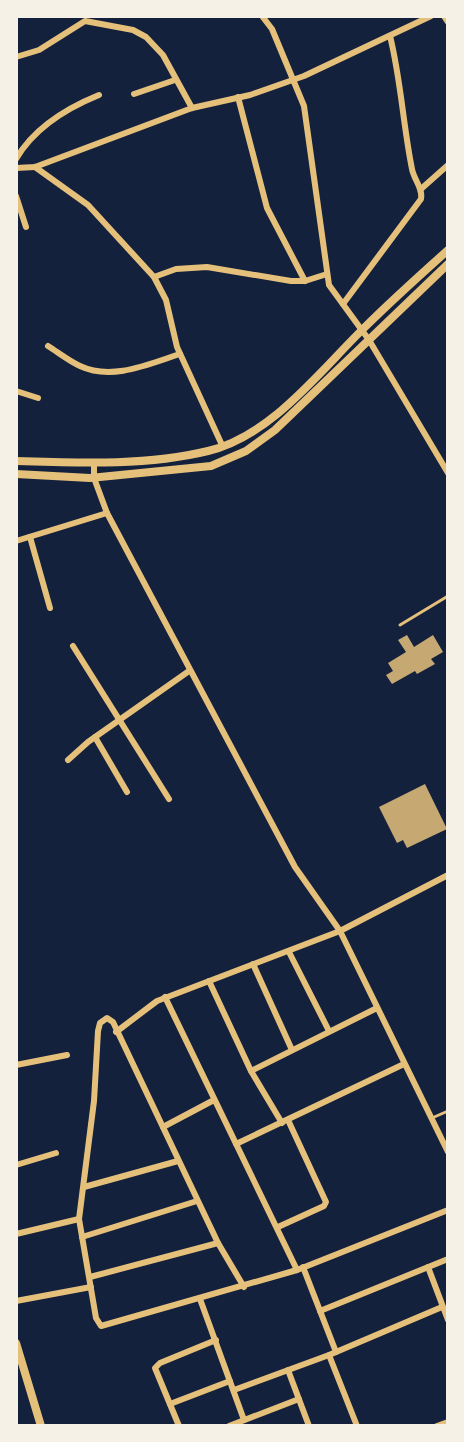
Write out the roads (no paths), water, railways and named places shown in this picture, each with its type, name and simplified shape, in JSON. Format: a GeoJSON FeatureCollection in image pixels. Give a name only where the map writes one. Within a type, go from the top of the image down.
{"type":"FeatureCollection","features":[{"type":"Feature","properties":{"kind":"street"},"geometry":{"type":"LineString","coordinates":[[262,16],[272,29],[304,106],[311,142],[327,274],[334,294],[369,339],[447,473]]}},
{"type":"Feature","properties":{"kind":"street"},"geometry":{"type":"LineString","coordinates":[[444,16],[447,22]]}},
{"type":"Feature","properties":{"kind":"street"},"geometry":{"type":"LineString","coordinates":[[16,168],[35,167],[192,108],[294,80],[431,17]]}},
{"type":"Feature","properties":{"kind":"street"},"geometry":{"type":"LineString","coordinates":[[16,57],[39,50],[87,19],[133,30],[146,37],[163,55],[192,108]]}},
{"type":"Feature","properties":{"kind":"street"},"geometry":{"type":"LineString","coordinates":[[343,304],[421,199],[421,189],[412,170],[399,72],[390,36]]}},
{"type":"Feature","properties":{"kind":"street"},"geometry":{"type":"LineString","coordinates":[[134,94],[175,80]]}},
{"type":"Feature","properties":{"kind":"street"},"geometry":{"type":"LineString","coordinates":[[16,159],[27,144],[71,106],[99,95]]}},
{"type":"Feature","properties":{"kind":"street"},"geometry":{"type":"LineString","coordinates":[[238,97],[267,208],[304,281]]}},
{"type":"Feature","properties":{"kind":"street"},"geometry":{"type":"LineString","coordinates":[[421,189],[447,165]]}},
{"type":"Feature","properties":{"kind":"street"},"geometry":{"type":"LineString","coordinates":[[35,167],[88,205],[154,277],[166,300],[180,354],[222,445]]}},
{"type":"Feature","properties":{"kind":"street"},"geometry":{"type":"LineString","coordinates":[[16,196],[26,227]]}},
{"type":"Feature","properties":{"kind":"street"},"geometry":{"type":"LineString","coordinates":[[16,460],[94,464],[209,451],[262,426],[447,250]]}},
{"type":"Feature","properties":{"kind":"street"},"geometry":{"type":"LineString","coordinates":[[16,474],[94,478],[211,466],[246,451],[275,430],[447,264]]}},
{"type":"Feature","properties":{"kind":"street"},"geometry":{"type":"LineString","coordinates":[[154,277],[176,269],[207,267],[304,281],[327,274]]}},
{"type":"Feature","properties":{"kind":"street"},"geometry":{"type":"LineString","coordinates":[[48,346],[80,366],[114,371],[133,370],[180,354]]}},
{"type":"Feature","properties":{"kind":"street"},"geometry":{"type":"LineString","coordinates":[[16,391],[38,399]]}},
{"type":"Feature","properties":{"kind":"street"},"geometry":{"type":"LineString","coordinates":[[94,464],[94,478],[107,513],[295,867],[339,931],[447,1152]]}},
{"type":"Feature","properties":{"kind":"street"},"geometry":{"type":"LineString","coordinates":[[16,541],[107,513]]}},
{"type":"Feature","properties":{"kind":"street"},"geometry":{"type":"LineString","coordinates":[[30,537],[50,608]]}},
{"type":"Feature","properties":{"kind":"street"},"geometry":{"type":"LineString","coordinates":[[73,646],[169,799]]}},
{"type":"Feature","properties":{"kind":"street"},"geometry":{"type":"LineString","coordinates":[[68,760],[95,737],[189,671]]}},
{"type":"Feature","properties":{"kind":"street"},"geometry":{"type":"LineString","coordinates":[[95,737],[127,792]]}},
{"type":"Feature","properties":{"kind":"street"},"geometry":{"type":"LineString","coordinates":[[116,1032],[146,1007],[165,997],[289,952],[339,931],[447,875]]}},
{"type":"Feature","properties":{"kind":"street"},"geometry":{"type":"LineString","coordinates":[[289,952],[329,1030]]}},
{"type":"Feature","properties":{"kind":"street"},"geometry":{"type":"LineString","coordinates":[[253,964],[292,1050]]}},
{"type":"Feature","properties":{"kind":"street"},"geometry":{"type":"LineString","coordinates":[[209,981],[251,1071],[285,1121],[326,1202],[324,1206],[278,1227]]}},
{"type":"Feature","properties":{"kind":"street"},"geometry":{"type":"LineString","coordinates":[[165,997],[214,1100],[300,1268],[336,1352]]}},
{"type":"Feature","properties":{"kind":"street"},"geometry":{"type":"LineString","coordinates":[[251,1071],[376,1008]]}},
{"type":"Feature","properties":{"kind":"street"},"geometry":{"type":"LineString","coordinates":[[244,1287],[197,1201],[113,1022],[107,1018],[100,1023],[98,1031],[94,1101],[79,1219],[96,1318],[104,1327],[244,1287],[300,1268],[447,1210]]}},
{"type":"Feature","properties":{"kind":"street"},"geometry":{"type":"LineString","coordinates":[[16,1065],[67,1055]]}},
{"type":"Feature","properties":{"kind":"street"},"geometry":{"type":"LineString","coordinates":[[236,1144],[405,1064]]}},
{"type":"Feature","properties":{"kind":"street"},"geometry":{"type":"LineString","coordinates":[[163,1127],[214,1100]]}},
{"type":"Feature","properties":{"kind":"street"},"geometry":{"type":"LineString","coordinates":[[16,1165],[56,1153]]}},
{"type":"Feature","properties":{"kind":"street"},"geometry":{"type":"LineString","coordinates":[[84,1187],[178,1161]]}},
{"type":"Feature","properties":{"kind":"street"},"geometry":{"type":"LineString","coordinates":[[82,1236],[197,1201]]}},
{"type":"Feature","properties":{"kind":"street"},"geometry":{"type":"LineString","coordinates":[[16,1234],[79,1219]]}},
{"type":"Feature","properties":{"kind":"street"},"geometry":{"type":"LineString","coordinates":[[90,1277],[218,1243]]}},
{"type":"Feature","properties":{"kind":"street"},"geometry":{"type":"LineString","coordinates":[[320,1311],[447,1259]]}},
{"type":"Feature","properties":{"kind":"street"},"geometry":{"type":"LineString","coordinates":[[428,1267],[447,1320]]}},
{"type":"Feature","properties":{"kind":"street"},"geometry":{"type":"LineString","coordinates":[[16,1301],[91,1287]]}},
{"type":"Feature","properties":{"kind":"street"},"geometry":{"type":"LineString","coordinates":[[200,1299],[244,1420]]}},
{"type":"Feature","properties":{"kind":"street"},"geometry":{"type":"LineString","coordinates":[[234,1390],[329,1355],[442,1307]]}},
{"type":"Feature","properties":{"kind":"street"},"geometry":{"type":"LineString","coordinates":[[179,1425],[156,1374],[157,1366],[216,1340]]}},
{"type":"Feature","properties":{"kind":"street"},"geometry":{"type":"LineString","coordinates":[[16,1343],[41,1425]]}},
{"type":"Feature","properties":{"kind":"street"},"geometry":{"type":"LineString","coordinates":[[329,1355],[357,1425]]}},
{"type":"Feature","properties":{"kind":"street"},"geometry":{"type":"LineString","coordinates":[[288,1370],[309,1425]]}},
{"type":"Feature","properties":{"kind":"street"},"geometry":{"type":"LineString","coordinates":[[170,1404],[230,1381]]}},
{"type":"Feature","properties":{"kind":"street"},"geometry":{"type":"LineString","coordinates":[[229,1425],[299,1399]]}},
{"type":"Feature","properties":{"kind":"street"},"geometry":{"type":"LineString","coordinates":[[437,1425],[447,1422]]}},
{"type":"Feature","properties":{"kind":"lane"},"geometry":{"type":"LineString","coordinates":[[400,625],[447,596]]}},
{"type":"Feature","properties":{"kind":"lane"},"geometry":{"type":"LineString","coordinates":[[432,1118],[447,1111]]}}]}
